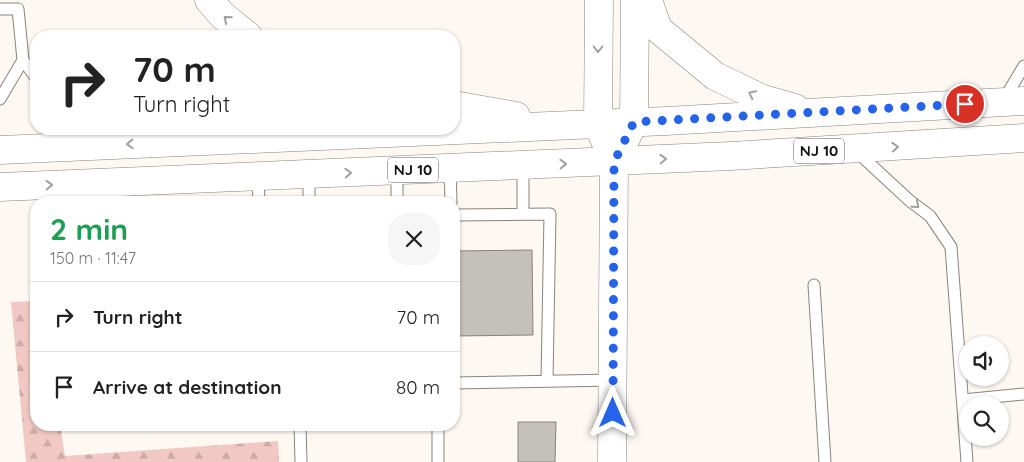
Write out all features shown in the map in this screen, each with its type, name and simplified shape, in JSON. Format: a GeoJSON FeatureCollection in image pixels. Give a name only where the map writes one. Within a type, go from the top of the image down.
{"type":"FeatureCollection","features":[{"type":"Feature","properties":{"kind":"main road"},"geometry":{"type":"LineString","coordinates":[[208,0],[222,15],[241,30]]}},
{"type":"Feature","properties":{"kind":"main road"},"geometry":{"type":"LineString","coordinates":[[599,0],[598,124],[614,162],[612,462]]}},
{"type":"Feature","properties":{"kind":"main road"},"geometry":{"type":"LineString","coordinates":[[614,162],[634,122],[634,0]]}},
{"type":"Feature","properties":{"kind":"main road"},"geometry":{"type":"LineString","coordinates":[[648,0],[658,29],[715,76],[763,99],[816,114]]}},
{"type":"Feature","properties":{"kind":"main road","name":"NJ 10"},"geometry":{"type":"LineString","coordinates":[[460,128],[598,124],[816,114],[1013,101]]}},
{"type":"Feature","properties":{"kind":"main road"},"geometry":{"type":"LineString","coordinates":[[460,106],[567,125]]}},
{"type":"Feature","properties":{"kind":"main road","name":"NJ 10"},"geometry":{"type":"LineString","coordinates":[[0,150],[90,137],[170,135]]}},
{"type":"Feature","properties":{"kind":"main road","name":"NJ 10"},"geometry":{"type":"LineString","coordinates":[[0,188],[80,193],[258,190],[309,175],[614,162],[1024,138]]}},
{"type":"Feature","properties":{"kind":"lane"},"geometry":{"type":"LineString","coordinates":[[0,9],[20,4],[23,60],[30,70]]}},
{"type":"Feature","properties":{"kind":"lane"},"geometry":{"type":"LineString","coordinates":[[0,99],[23,60]]}},
{"type":"Feature","properties":{"kind":"lane"},"geometry":{"type":"LineString","coordinates":[[1013,101],[1024,66]]}},
{"type":"Feature","properties":{"kind":"lane"},"geometry":{"type":"LineString","coordinates":[[854,149],[910,201],[930,216],[951,247],[963,396]]}},
{"type":"Feature","properties":{"kind":"lane"},"geometry":{"type":"LineString","coordinates":[[523,165],[523,214]]}},
{"type":"Feature","properties":{"kind":"lane"},"geometry":{"type":"LineString","coordinates":[[450,168],[451,196]]}},
{"type":"Feature","properties":{"kind":"lane"},"geometry":{"type":"LineString","coordinates":[[396,171],[397,196]]}},
{"type":"Feature","properties":{"kind":"lane"},"geometry":{"type":"LineString","coordinates":[[309,175],[309,196]]}},
{"type":"Feature","properties":{"kind":"lane"},"geometry":{"type":"LineString","coordinates":[[460,215],[550,214],[547,381]]}},
{"type":"Feature","properties":{"kind":"lane"},"geometry":{"type":"LineString","coordinates":[[814,285],[825,462]]}},
{"type":"Feature","properties":{"kind":"lane"},"geometry":{"type":"LineString","coordinates":[[460,383],[613,380]]}},
{"type":"Feature","properties":{"kind":"lane"},"geometry":{"type":"LineString","coordinates":[[1004,396],[1024,394]]}},
{"type":"Feature","properties":{"kind":"lane"},"geometry":{"type":"LineString","coordinates":[[300,431],[301,462]]}},
{"type":"Feature","properties":{"kind":"lane"},"geometry":{"type":"LineString","coordinates":[[438,431],[438,462]]}},
{"type":"Feature","properties":{"kind":"lane"},"geometry":{"type":"LineString","coordinates":[[967,446],[968,462]]}},
{"type":"Feature","properties":{"kind":"green space"},"geometry":{"type":"Polygon","coordinates":[[[30,301],[30,431],[61,431],[65,456],[278,441],[279,462],[26,462],[11,302],[30,301]]]}},
{"type":"Feature","properties":{"kind":"building"},"geometry":{"type":"Polygon","coordinates":[[[532,250],[533,335],[460,336],[460,251],[532,250]]]}},
{"type":"Feature","properties":{"kind":"building"},"geometry":{"type":"Polygon","coordinates":[[[518,422],[556,422],[555,462],[518,462],[518,422]]]}},
{"type":"Feature","properties":{"kind":"route"},"geometry":{"type":"LineString","coordinates":[[613,413],[614,162],[634,122],[816,114],[965,104]]}}]}
